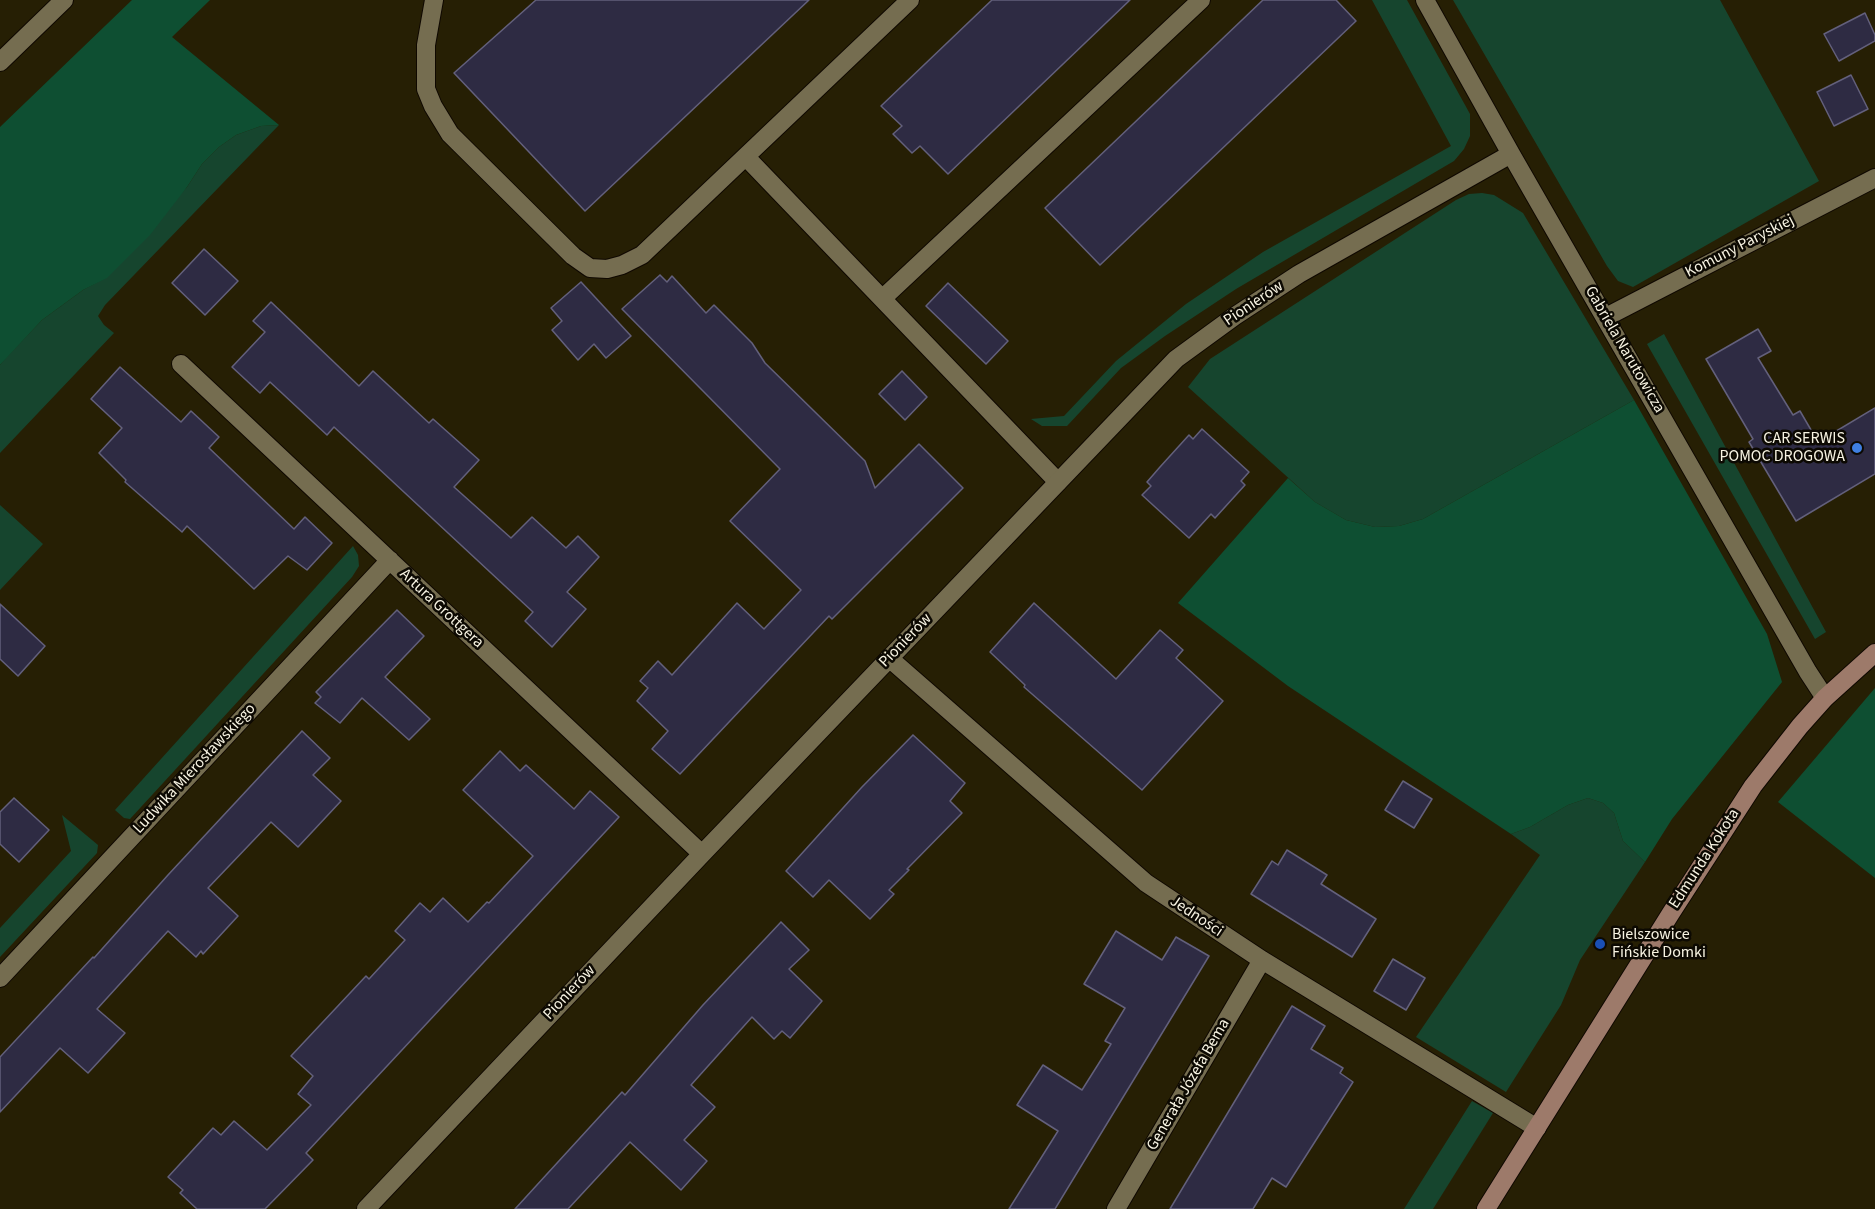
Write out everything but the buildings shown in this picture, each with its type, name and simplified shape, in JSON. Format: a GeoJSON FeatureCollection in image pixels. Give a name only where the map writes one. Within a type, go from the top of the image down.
{"type":"FeatureCollection","features":[{"type":"Feature","properties":{"kind":"street"},"geometry":{"type":"LineString","coordinates":[[0,62],[64,0]]}},
{"type":"Feature","properties":{"kind":"street"},"geometry":{"type":"LineString","coordinates":[[435,0],[428,25],[424,67],[426,89],[433,106],[450,134],[573,256],[590,268],[608,269],[642,255],[910,0]]}},
{"type":"Feature","properties":{"kind":"street"},"geometry":{"type":"LineString","coordinates":[[883,298],[1201,0]]}},
{"type":"Feature","properties":{"kind":"street","name":"Gabriela Narutowicza"},"geometry":{"type":"LineString","coordinates":[[1425,0],[1511,154],[1825,698]]}},
{"type":"Feature","properties":{"kind":"street","name":"Pionierów"},"geometry":{"type":"LineString","coordinates":[[366,1209],[1176,359],[1235,316],[1299,274],[1511,154]]}},
{"type":"Feature","properties":{"kind":"street"},"geometry":{"type":"LineString","coordinates":[[746,157],[1058,482]]}},
{"type":"Feature","properties":{"kind":"street","name":"Komuny Paryskiej"},"geometry":{"type":"LineString","coordinates":[[1606,317],[1875,178]]}},
{"type":"Feature","properties":{"kind":"street","name":"Artura Grottgera"},"geometry":{"type":"LineString","coordinates":[[181,364],[702,854]]}},
{"type":"Feature","properties":{"kind":"street","name":"Ludwika Mierosławskiego"},"geometry":{"type":"LineString","coordinates":[[0,978],[390,560]]}},
{"type":"Feature","properties":{"kind":"street","name":"Edmunda Kokota"},"geometry":{"type":"LineString","coordinates":[[1486,1209],[1740,805],[1778,753],[1825,698],[1875,653]]}},
{"type":"Feature","properties":{"kind":"street","name":"Jedności"},"geometry":{"type":"LineString","coordinates":[[889,658],[1146,883],[1262,960],[1537,1128]]}},
{"type":"Feature","properties":{"kind":"street","name":"Generała Józefa Bema"},"geometry":{"type":"LineString","coordinates":[[1116,1209],[1262,960]]}},
{"type":"Feature","properties":{"kind":"green space"},"geometry":{"type":"Polygon","coordinates":[[[132,0],[210,0],[172,37],[279,125],[261,126],[236,135],[219,147],[202,164],[150,235],[107,278],[83,290],[42,320],[0,365],[0,127],[132,0]]]}},
{"type":"Feature","properties":{"kind":"green space"},"geometry":{"type":"Polygon","coordinates":[[[1372,0],[1407,0],[1470,114],[1470,136],[1464,149],[1454,161],[1236,289],[1165,336],[1121,368],[1067,426],[1042,426],[1031,419],[1064,416],[1116,361],[1186,304],[1263,252],[1451,146],[1372,0]]]}},
{"type":"Feature","properties":{"kind":"green space"},"geometry":{"type":"Polygon","coordinates":[[[1453,0],[1720,0],[1819,181],[1633,287],[1618,281],[1607,266],[1453,0]]]}},
{"type":"Feature","properties":{"kind":"green space"},"geometry":{"type":"Polygon","coordinates":[[[279,125],[105,305],[98,316],[114,333],[0,453],[0,365],[42,320],[83,290],[107,277],[187,187],[202,164],[219,147],[236,135],[261,126],[279,125]]]}},
{"type":"Feature","properties":{"kind":"green space"},"geometry":{"type":"Polygon","coordinates":[[[1469,194],[1494,195],[1523,213],[1634,400],[1423,519],[1399,526],[1375,527],[1346,520],[1315,502],[1188,387],[1210,359],[1456,200],[1469,194]]]}},
{"type":"Feature","properties":{"kind":"green space"},"geometry":{"type":"Polygon","coordinates":[[[1664,334],[1826,632],[1815,639],[1647,344],[1664,334]]]}},
{"type":"Feature","properties":{"kind":"green space"},"geometry":{"type":"Polygon","coordinates":[[[1634,400],[1767,634],[1782,682],[1672,819],[1645,862],[1623,841],[1614,813],[1603,803],[1588,798],[1568,805],[1530,827],[1511,834],[1288,686],[1178,603],[1288,478],[1315,502],[1346,520],[1375,527],[1399,526],[1423,519],[1634,400]]]}},
{"type":"Feature","properties":{"kind":"green space"},"geometry":{"type":"Polygon","coordinates":[[[0,505],[43,544],[0,590],[0,505]]]}},
{"type":"Feature","properties":{"kind":"green space"},"geometry":{"type":"Polygon","coordinates":[[[353,546],[358,555],[359,566],[352,577],[130,819],[124,818],[115,810],[353,546]]]}},
{"type":"Feature","properties":{"kind":"green space"},"geometry":{"type":"Polygon","coordinates":[[[1875,688],[1875,878],[1778,802],[1875,688]]]}},
{"type":"Feature","properties":{"kind":"green space"},"geometry":{"type":"Polygon","coordinates":[[[1588,798],[1603,803],[1614,813],[1623,841],[1645,862],[1580,960],[1561,1005],[1506,1092],[1416,1037],[1540,855],[1511,834],[1530,827],[1568,805],[1588,798]]]}},
{"type":"Feature","properties":{"kind":"green space"},"geometry":{"type":"Polygon","coordinates":[[[62,815],[98,845],[97,853],[0,957],[0,928],[71,851],[62,815]]]}},
{"type":"Feature","properties":{"kind":"green space"},"geometry":{"type":"Polygon","coordinates":[[[1472,1101],[1493,1113],[1433,1209],[1404,1209],[1472,1101]]]}},
{"type":"Feature","properties":{"kind":"place","name":"CAR SERWIS POMOC DROGOWA"},"geometry":{"type":"Point","coordinates":[1857,448]}},
{"type":"Feature","properties":{"kind":"place","name":"Bielszowice Fińskie Domki"},"geometry":{"type":"Point","coordinates":[1600,944]}}]}
